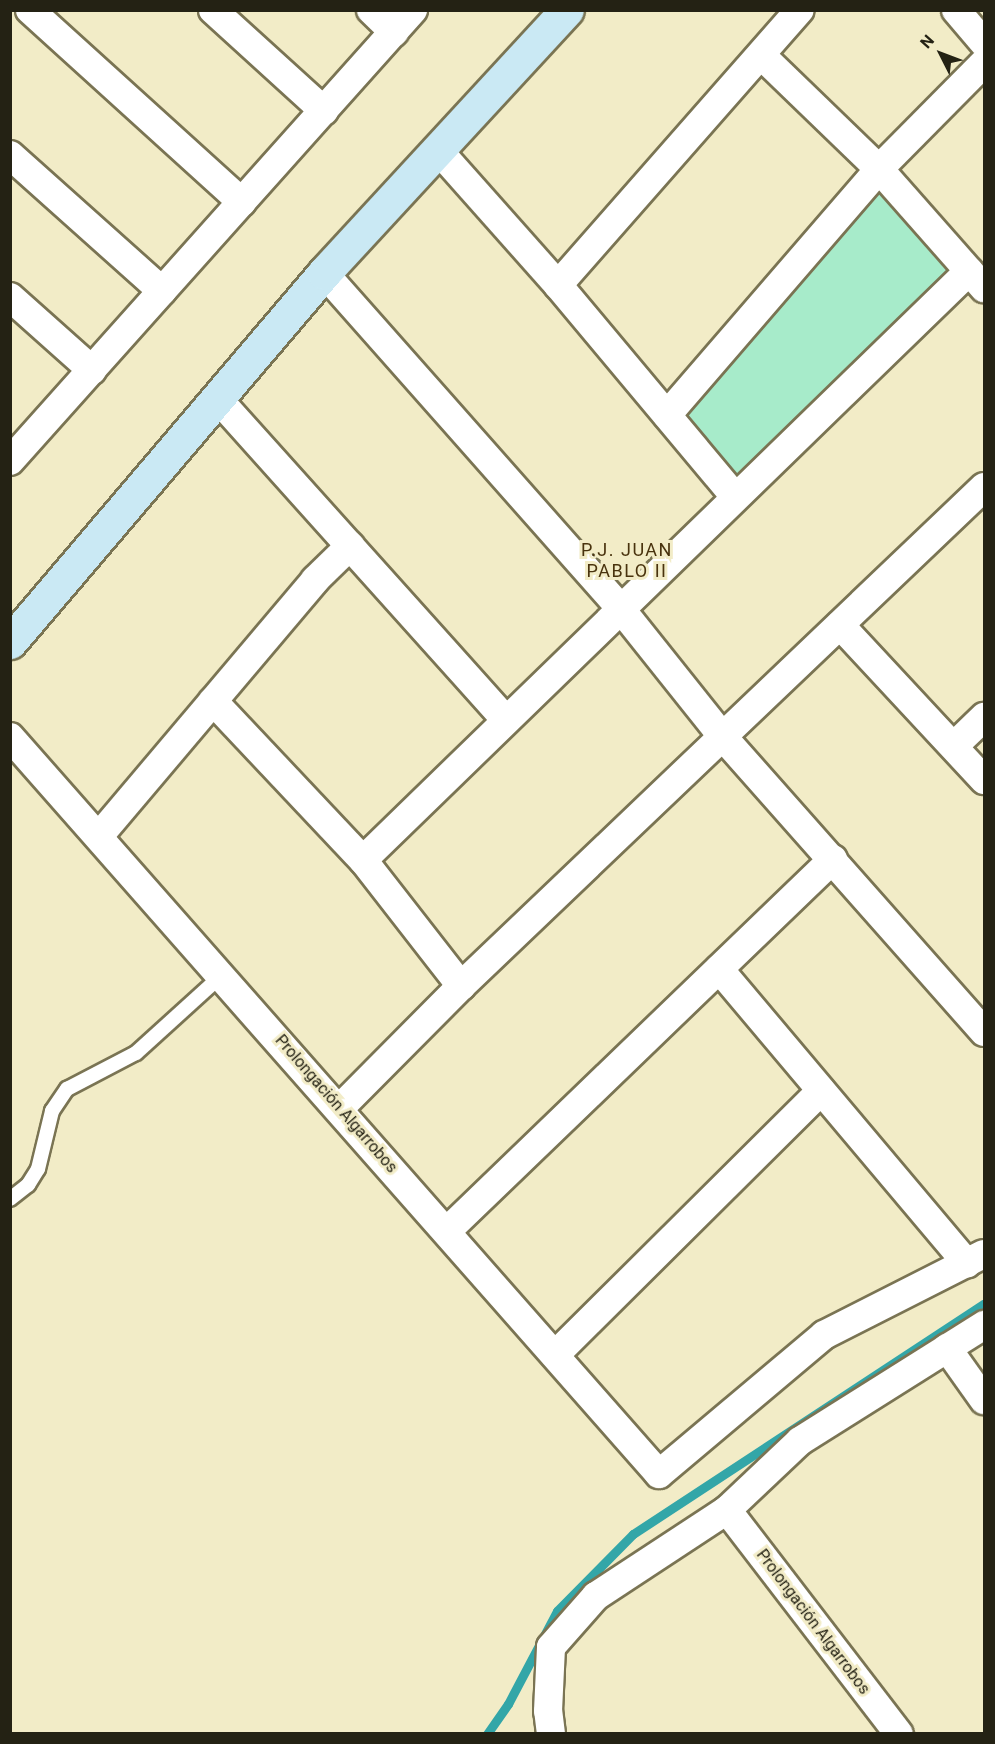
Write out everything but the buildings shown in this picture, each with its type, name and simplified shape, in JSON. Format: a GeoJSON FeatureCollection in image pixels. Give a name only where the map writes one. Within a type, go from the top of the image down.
{"type":"FeatureCollection","features":[{"type":"Feature","properties":{"kind":"street"},"geometry":{"type":"LineString","coordinates":[[30,10],[242,202]]}},
{"type":"Feature","properties":{"kind":"street"},"geometry":{"type":"LineString","coordinates":[[213,10],[324,111]]}},
{"type":"Feature","properties":{"kind":"street"},"geometry":{"type":"LineString","coordinates":[[370,10],[394,32]]}},
{"type":"Feature","properties":{"kind":"street"},"geometry":{"type":"LineString","coordinates":[[14,450],[92,370],[413,10]]}},
{"type":"Feature","properties":{"kind":"street"},"geometry":{"type":"LineString","coordinates":[[10,642],[324,273],[567,10]]}},
{"type":"Feature","properties":{"kind":"street"},"geometry":{"type":"LineString","coordinates":[[558,285],[762,56],[800,10]]}},
{"type":"Feature","properties":{"kind":"street"},"geometry":{"type":"LineString","coordinates":[[956,10],[984,43]]}},
{"type":"Feature","properties":{"kind":"street"},"geometry":{"type":"LineString","coordinates":[[363,860],[735,497],[977,279],[879,169],[762,56]]}},
{"type":"Feature","properties":{"kind":"street"},"geometry":{"type":"LineString","coordinates":[[667,415],[879,169],[984,63]]}},
{"type":"Feature","properties":{"kind":"street"},"geometry":{"type":"LineString","coordinates":[[438,150],[558,285],[735,497]]}},
{"type":"Feature","properties":{"kind":"street"},"geometry":{"type":"LineString","coordinates":[[10,155],[162,291]]}},
{"type":"Feature","properties":{"kind":"street"},"geometry":{"type":"LineString","coordinates":[[324,273],[620,608],[723,737],[984,1032]]}},
{"type":"Feature","properties":{"kind":"street"},"geometry":{"type":"LineString","coordinates":[[10,297],[92,370]]}},
{"type":"Feature","properties":{"kind":"street"},"geometry":{"type":"LineString","coordinates":[[218,399],[506,720]]}},
{"type":"Feature","properties":{"kind":"street"},"geometry":{"type":"LineString","coordinates":[[340,1108],[461,986],[984,487]]}},
{"type":"Feature","properties":{"kind":"street"},"geometry":{"type":"LineString","coordinates":[[99,836],[315,580],[350,546]]}},
{"type":"Feature","properties":{"kind":"street"},"geometry":{"type":"LineString","coordinates":[[840,625],[984,780]]}},
{"type":"Feature","properties":{"kind":"street"},"geometry":{"type":"LineString","coordinates":[[213,701],[363,860],[461,986]]}},
{"type":"Feature","properties":{"kind":"street"},"geometry":{"type":"LineString","coordinates":[[954,746],[984,717]]}},
{"type":"Feature","properties":{"kind":"street","name":"Prolongación Algarrobos"},"geometry":{"type":"LineString","coordinates":[[10,736],[340,1108],[659,1474],[824,1335],[976,1259]]}},
{"type":"Feature","properties":{"kind":"street"},"geometry":{"type":"LineString","coordinates":[[447,1231],[833,859]]}},
{"type":"Feature","properties":{"kind":"street"},"geometry":{"type":"LineString","coordinates":[[718,969],[821,1091],[976,1259]]}},
{"type":"Feature","properties":{"kind":"street"},"geometry":{"type":"LineString","coordinates":[[555,1355],[821,1091]]}},
{"type":"Feature","properties":{"kind":"street"},"geometry":{"type":"LineString","coordinates":[[551,1734],[548,1711],[550,1647],[596,1596],[727,1510],[800,1441],[984,1326]]}},
{"type":"Feature","properties":{"kind":"street"},"geometry":{"type":"LineString","coordinates":[[947,1348],[984,1400]]}},
{"type":"Feature","properties":{"kind":"street","name":"Prolongación Algarrobos"},"geometry":{"type":"LineString","coordinates":[[727,1510],[899,1734]]}},
{"type":"Feature","properties":{"kind":"lane"},"geometry":{"type":"LineString","coordinates":[[10,1199],[28,1185],[38,1169],[52,1111],[67,1089],[136,1053],[222,975]]}},
{"type":"Feature","properties":{"kind":"green space"},"geometry":{"type":"Polygon","coordinates":[[[880,165],[960,270],[740,490],[673,410],[880,165]]]}},
{"type":"Feature","properties":{"kind":"waterway"},"geometry":{"type":"LineString","coordinates":[[487,1734],[508,1704],[557,1611],[633,1534],[984,1303]]}},
{"type":"Feature","properties":{"kind":"district","name":"P.J. JUAN PABLO II"},"geometry":{"type":"Point","coordinates":[627,561]}}]}
